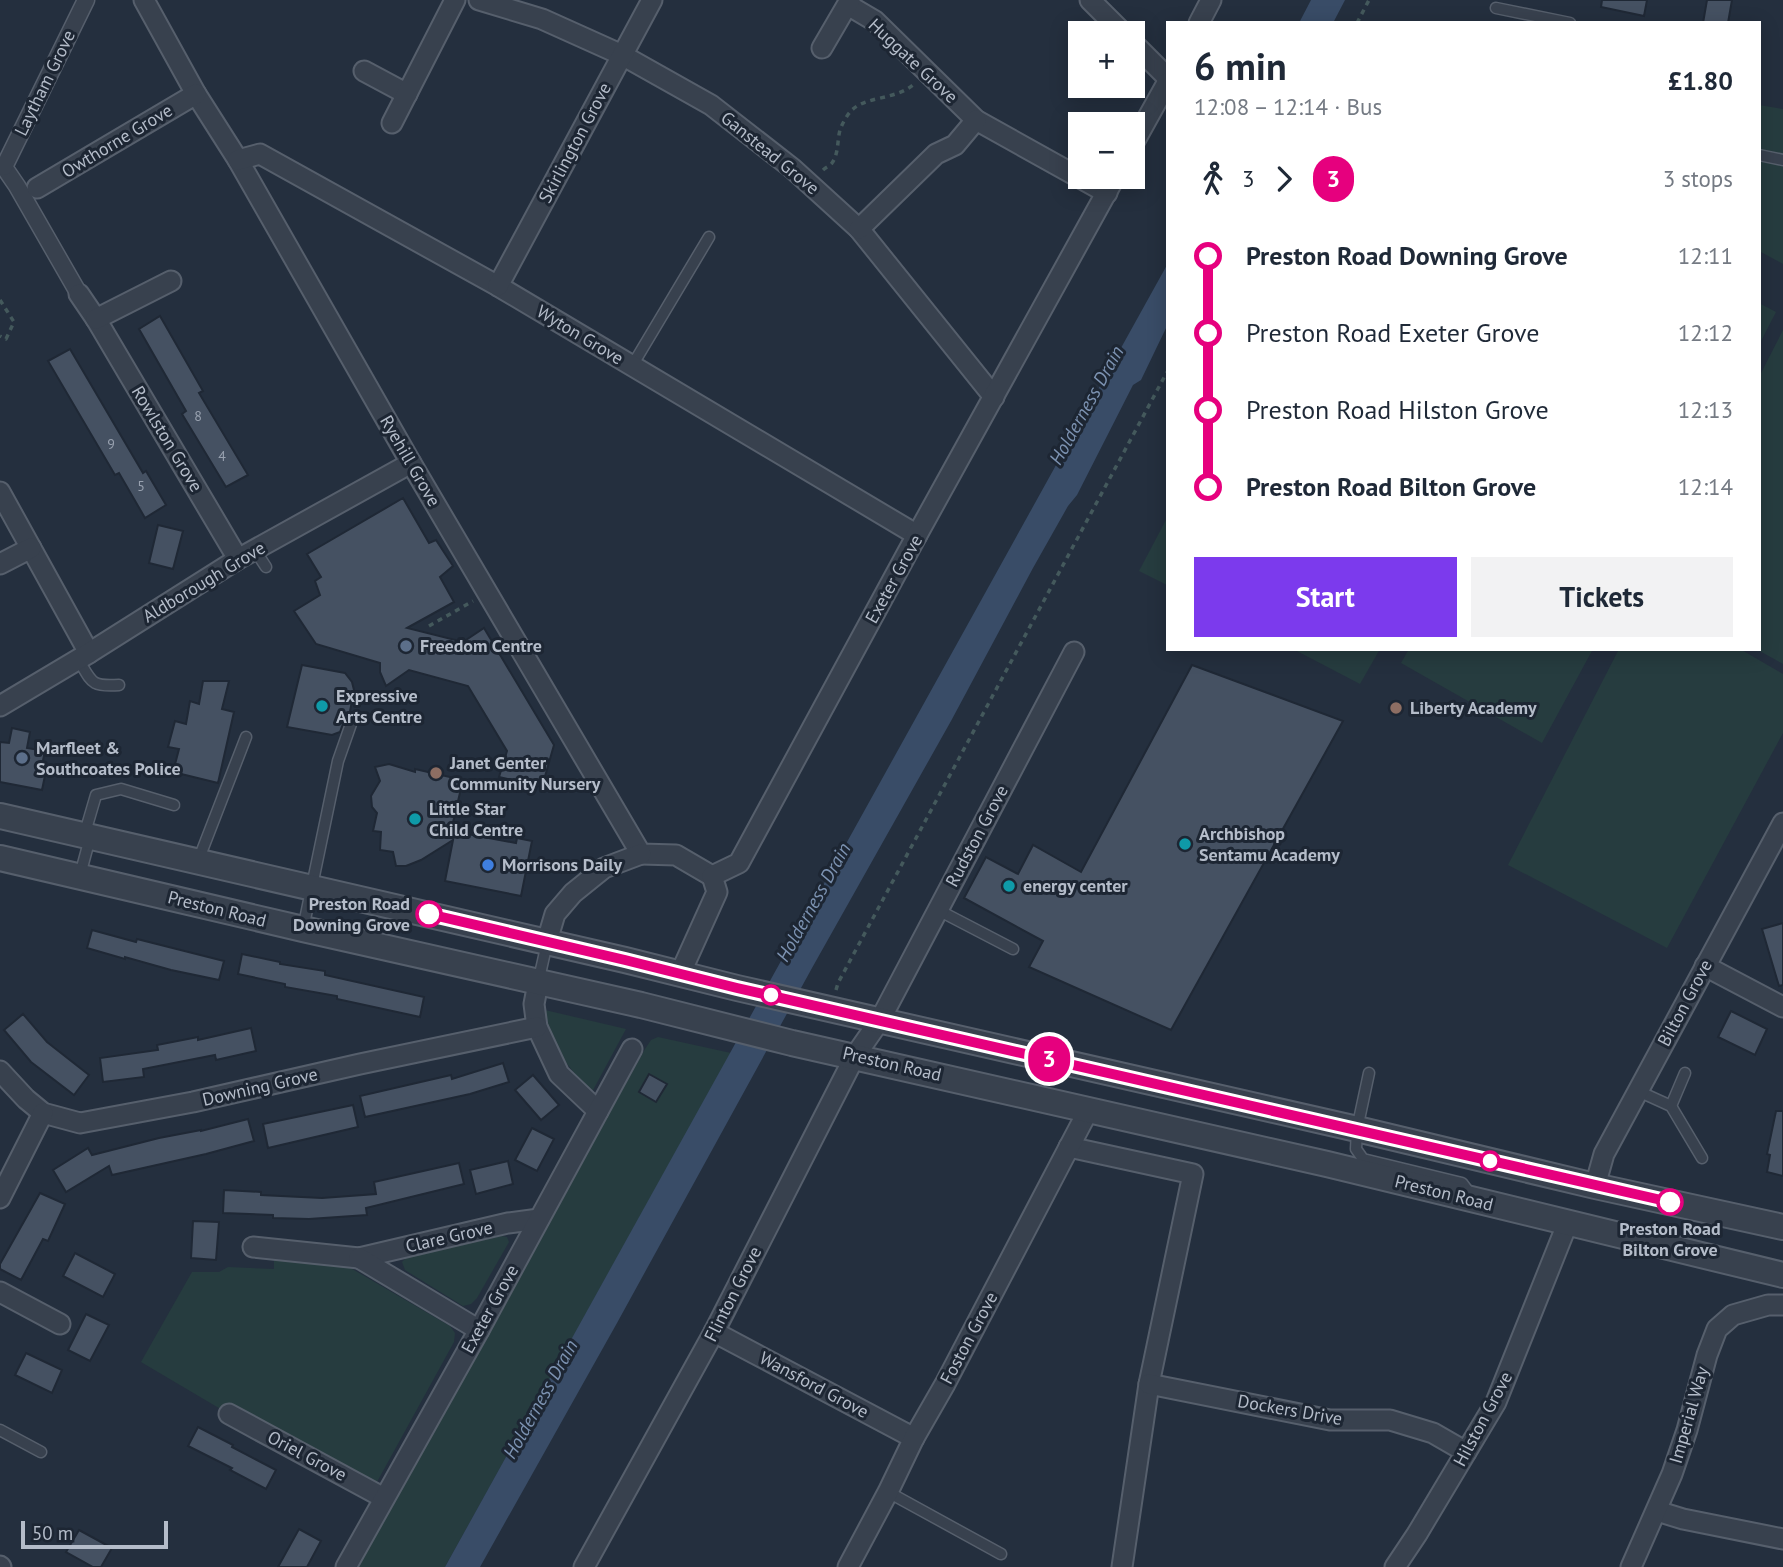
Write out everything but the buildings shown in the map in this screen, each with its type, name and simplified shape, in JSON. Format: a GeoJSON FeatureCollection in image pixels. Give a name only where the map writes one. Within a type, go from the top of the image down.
{"type":"FeatureCollection","features":[{"type":"Feature","properties":{"kind":"street","name":"Laytham Grove"},"geometry":{"type":"LineString","coordinates":[[2,166],[86,0]]}},
{"type":"Feature","properties":{"kind":"street","name":"Ryehill Grove"},"geometry":{"type":"LineString","coordinates":[[144,0],[196,94],[641,854]]}},
{"type":"Feature","properties":{"kind":"street"},"geometry":{"type":"LineString","coordinates":[[392,123],[455,0]]}},
{"type":"Feature","properties":{"kind":"street","name":"Ganstead Grove"},"geometry":{"type":"LineString","coordinates":[[479,0],[542,19],[622,55],[711,106],[792,168],[859,229],[994,397]]}},
{"type":"Feature","properties":{"kind":"street","name":"Skirlington Grove"},"geometry":{"type":"LineString","coordinates":[[498,286],[652,0]]}},
{"type":"Feature","properties":{"kind":"street"},"geometry":{"type":"LineString","coordinates":[[1090,0],[1111,21]]}},
{"type":"Feature","properties":{"kind":"street"},"geometry":{"type":"LineString","coordinates":[[1200,21],[1211,0]]}},
{"type":"Feature","properties":{"kind":"street","name":"Huggate Grove"},"geometry":{"type":"LineString","coordinates":[[822,48],[849,3],[874,21],[976,120],[1068,164]]}},
{"type":"Feature","properties":{"kind":"street"},"geometry":{"type":"LineString","coordinates":[[1145,55],[1166,76]]}},
{"type":"Feature","properties":{"kind":"street"},"geometry":{"type":"LineString","coordinates":[[364,71],[407,94]]}},
{"type":"Feature","properties":{"kind":"street"},"geometry":{"type":"LineString","coordinates":[[1145,123],[1166,85]]}},
{"type":"Feature","properties":{"kind":"street","name":"Owthorne Grove"},"geometry":{"type":"LineString","coordinates":[[37,188],[196,94]]}},
{"type":"Feature","properties":{"kind":"street"},"geometry":{"type":"LineString","coordinates":[[859,229],[936,154],[955,145],[976,120]]}},
{"type":"Feature","properties":{"kind":"street","name":"Wyton Grove"},"geometry":{"type":"LineString","coordinates":[[237,160],[260,154],[498,286],[917,535]]}},
{"type":"Feature","properties":{"kind":"street","name":"Rowlston Grove"},"geometry":{"type":"LineString","coordinates":[[2,166],[17,186],[79,294],[247,554]]}},
{"type":"Feature","properties":{"kind":"street","name":"Exeter Grove"},"geometry":{"type":"LineString","coordinates":[[712,877],[739,863],[1109,189]]}},
{"type":"Feature","properties":{"kind":"street"},"geometry":{"type":"LineString","coordinates":[[96,319],[171,281]]}},
{"type":"Feature","properties":{"kind":"street","name":"Aldborough Grove"},"geometry":{"type":"LineString","coordinates":[[0,706],[247,554],[411,463]]}},
{"type":"Feature","properties":{"kind":"street"},"geometry":{"type":"LineString","coordinates":[[0,492],[84,656]]}},
{"type":"Feature","properties":{"kind":"street"},"geometry":{"type":"LineString","coordinates":[[0,564],[31,548]]}},
{"type":"Feature","properties":{"kind":"street","name":"Rudston Grove"},"geometry":{"type":"LineString","coordinates":[[880,1020],[1074,652]]}},
{"type":"Feature","properties":{"kind":"street"},"geometry":{"type":"LineString","coordinates":[[0,816],[1595,1186],[1783,1227]]}},
{"type":"Feature","properties":{"kind":"street","name":"Bilton Grove"},"geometry":{"type":"LineString","coordinates":[[1595,1186],[1604,1154],[1783,823]]}},
{"type":"Feature","properties":{"kind":"street"},"geometry":{"type":"LineString","coordinates":[[547,941],[555,915],[573,893],[604,868],[641,854],[676,855],[712,877],[716,892],[680,974]]}},
{"type":"Feature","properties":{"kind":"street","name":"Preston Road"},"geometry":{"type":"LineString","coordinates":[[0,858],[641,1005],[792,1043],[1327,1164],[1783,1275]]}},
{"type":"Feature","properties":{"kind":"street"},"geometry":{"type":"LineString","coordinates":[[1705,965],[1783,1007]]}},
{"type":"Feature","properties":{"kind":"street"},"geometry":{"type":"LineString","coordinates":[[538,983],[534,1004],[537,1027],[559,1074],[598,1111]]}},
{"type":"Feature","properties":{"kind":"street","name":"Flinton Grove"},"geometry":{"type":"LineString","coordinates":[[584,1567],[714,1332],[855,1056],[880,1020]]}},
{"type":"Feature","properties":{"kind":"street","name":"Downing Grove"},"geometry":{"type":"LineString","coordinates":[[0,1071],[43,1113],[80,1124],[537,1027]]}},
{"type":"Feature","properties":{"kind":"street","name":"Exeter Grove"},"geometry":{"type":"LineString","coordinates":[[346,1567],[632,1049]]}},
{"type":"Feature","properties":{"kind":"street","name":"Foston Grove"},"geometry":{"type":"LineString","coordinates":[[848,1567],[1089,1109]]}},
{"type":"Feature","properties":{"kind":"street"},"geometry":{"type":"LineString","coordinates":[[0,1198],[43,1113]]}},
{"type":"Feature","properties":{"kind":"street"},"geometry":{"type":"LineString","coordinates":[[1069,1147],[1193,1174],[1149,1384],[1122,1567]]}},
{"type":"Feature","properties":{"kind":"street","name":"Clare Grove"},"geometry":{"type":"LineString","coordinates":[[253,1247],[359,1258],[508,1223],[539,1219]]}},
{"type":"Feature","properties":{"kind":"street","name":"Hilston Grove"},"geometry":{"type":"LineString","coordinates":[[1395,1567],[1496,1402],[1568,1222]]}},
{"type":"Feature","properties":{"kind":"street","name":"Clare Grove"},"geometry":{"type":"LineString","coordinates":[[359,1258],[479,1330]]}},
{"type":"Feature","properties":{"kind":"street"},"geometry":{"type":"LineString","coordinates":[[0,1293],[60,1324]]}},
{"type":"Feature","properties":{"kind":"street","name":"Imperial Way"},"geometry":{"type":"LineString","coordinates":[[1631,1567],[1672,1474],[1717,1329],[1733,1315],[1768,1305],[1783,1305]]}},
{"type":"Feature","properties":{"kind":"street","name":"Wansford Grove"},"geometry":{"type":"LineString","coordinates":[[714,1332],[914,1438]]}},
{"type":"Feature","properties":{"kind":"street","name":"Dockers Drive"},"geometry":{"type":"LineString","coordinates":[[1149,1384],[1331,1420],[1390,1420],[1433,1433],[1466,1452]]}},
{"type":"Feature","properties":{"kind":"street","name":"Oriel Grove"},"geometry":{"type":"LineString","coordinates":[[229,1414],[384,1498]]}},
{"type":"Feature","properties":{"kind":"street"},"geometry":{"type":"LineString","coordinates":[[1657,1511],[1783,1539]]}},
{"type":"Feature","properties":{"kind":"lane"},"geometry":{"type":"LineString","coordinates":[[1496,8],[1560,21]]}},
{"type":"Feature","properties":{"kind":"lane"},"geometry":{"type":"LineString","coordinates":[[1761,155],[1783,160]]}},
{"type":"Feature","properties":{"kind":"lane"},"geometry":{"type":"LineString","coordinates":[[632,366],[709,236]]}},
{"type":"Feature","properties":{"kind":"lane"},"geometry":{"type":"LineString","coordinates":[[247,554],[266,567]]}},
{"type":"Feature","properties":{"kind":"lane"},"geometry":{"type":"LineString","coordinates":[[84,656],[92,682],[101,686],[119,685]]}},
{"type":"Feature","properties":{"kind":"lane"},"geometry":{"type":"LineString","coordinates":[[303,929],[338,761],[351,724]]}},
{"type":"Feature","properties":{"kind":"lane"},"geometry":{"type":"LineString","coordinates":[[198,862],[246,737]]}},
{"type":"Feature","properties":{"kind":"lane"},"geometry":{"type":"LineString","coordinates":[[80,875],[96,794],[121,789],[174,805]]}},
{"type":"Feature","properties":{"kind":"lane"},"geometry":{"type":"LineString","coordinates":[[938,910],[1013,949]]}},
{"type":"Feature","properties":{"kind":"lane"},"geometry":{"type":"LineString","coordinates":[[538,983],[547,941]]}},
{"type":"Feature","properties":{"kind":"lane"},"geometry":{"type":"LineString","coordinates":[[1369,1073],[1357,1129],[1356,1149],[1363,1159],[1462,1183],[1476,1200]]}},
{"type":"Feature","properties":{"kind":"lane"},"geometry":{"type":"LineString","coordinates":[[1671,1106],[1685,1073]]}},
{"type":"Feature","properties":{"kind":"lane"},"geometry":{"type":"LineString","coordinates":[[1638,1091],[1671,1106],[1702,1158]]}},
{"type":"Feature","properties":{"kind":"lane"},"geometry":{"type":"LineString","coordinates":[[0,1430],[41,1452]]}},
{"type":"Feature","properties":{"kind":"lane"},"geometry":{"type":"LineString","coordinates":[[888,1492],[1001,1554]]}},
{"type":"Feature","properties":{"kind":"path"},"geometry":{"type":"LineString","coordinates":[[1358,21],[1369,0]]}},
{"type":"Feature","properties":{"kind":"path"},"geometry":{"type":"LineString","coordinates":[[809,183],[832,163],[840,131],[853,108],[897,95],[918,81],[925,71]]}},
{"type":"Feature","properties":{"kind":"path"},"geometry":{"type":"LineString","coordinates":[[0,300],[14,322],[6,339],[0,336]]}},
{"type":"Feature","properties":{"kind":"path"},"geometry":{"type":"LineString","coordinates":[[822,1007],[838,983],[1166,374]]}},
{"type":"Feature","properties":{"kind":"path"},"geometry":{"type":"LineString","coordinates":[[429,626],[488,593]]}},
{"type":"Feature","properties":{"kind":"green space"},"geometry":{"type":"Polygon","coordinates":[[[1761,105],[1783,109],[1783,264],[1761,252],[1761,105]]]}},
{"type":"Feature","properties":{"kind":"green space"},"geometry":{"type":"Polygon","coordinates":[[[1761,304],[1776,312],[1761,341],[1761,304]]]}},
{"type":"Feature","properties":{"kind":"green space"},"geometry":{"type":"Polygon","coordinates":[[[1783,330],[1783,664],[1760,651],[1761,373],[1783,330]]]}},
{"type":"Feature","properties":{"kind":"green space"},"geometry":{"type":"Polygon","coordinates":[[[1166,520],[1166,584],[1139,571],[1166,520]]]}},
{"type":"Feature","properties":{"kind":"green space"},"geometry":{"type":"Polygon","coordinates":[[[1297,651],[1379,651],[1360,684],[1297,651]]]}},
{"type":"Feature","properties":{"kind":"green space"},"geometry":{"type":"Polygon","coordinates":[[[1408,651],[1592,651],[1542,743],[1401,663],[1408,651]]]}},
{"type":"Feature","properties":{"kind":"green space"},"geometry":{"type":"Polygon","coordinates":[[[1618,651],[1743,651],[1783,674],[1783,733],[1667,948],[1508,865],[1618,651]]]}},
{"type":"Feature","properties":{"kind":"green space"},"geometry":{"type":"Polygon","coordinates":[[[545,1010],[626,1029],[592,1092],[575,1074],[555,1045],[545,1010]]]}},
{"type":"Feature","properties":{"kind":"green space"},"geometry":{"type":"Polygon","coordinates":[[[658,1037],[731,1053],[445,1567],[358,1567],[645,1049],[651,1040],[658,1037]]]}},
{"type":"Feature","properties":{"kind":"green space"},"geometry":{"type":"Polygon","coordinates":[[[501,1236],[507,1237],[509,1242],[471,1304],[463,1306],[405,1270],[402,1262],[406,1258],[501,1236]]]}},
{"type":"Feature","properties":{"kind":"green space"},"geometry":{"type":"Polygon","coordinates":[[[274,1256],[342,1263],[450,1326],[455,1333],[454,1342],[372,1491],[229,1414],[141,1362],[192,1272],[219,1272],[228,1267],[274,1269],[274,1256]]]}},
{"type":"Feature","properties":{"kind":"water"},"geometry":{"type":"Polygon","coordinates":[[[1311,0],[1345,0],[1334,21],[1300,21],[1311,0]]]}},
{"type":"Feature","properties":{"kind":"water","name":"Holderness Drain"},"geometry":{"type":"Polygon","coordinates":[[[1166,267],[1166,328],[1141,380],[1133,385],[1077,495],[1033,568],[951,721],[480,1567],[445,1567],[1166,267]]]}},
{"type":"Feature","properties":{"kind":"bus line","name":"3"},"geometry":{"type":"LineString","coordinates":[[429,914],[737,988],[1670,1202]]}},
{"type":"Feature","properties":{"kind":"place","name":"Freedom Centre"},"geometry":{"type":"Point","coordinates":[406,646]}},
{"type":"Feature","properties":{"kind":"place","name":"Expressive Arts Centre"},"geometry":{"type":"Point","coordinates":[322,706]}},
{"type":"Feature","properties":{"kind":"place","name":"Liberty Academy"},"geometry":{"type":"Point","coordinates":[1396,708]}},
{"type":"Feature","properties":{"kind":"place","name":"Marfleet & Southcoates Police"},"geometry":{"type":"Point","coordinates":[22,758]}},
{"type":"Feature","properties":{"kind":"place","name":"Janet Genter Community Nursery"},"geometry":{"type":"Point","coordinates":[436,773]}},
{"type":"Feature","properties":{"kind":"place","name":"Little Star Child Centre"},"geometry":{"type":"Point","coordinates":[415,819]}},
{"type":"Feature","properties":{"kind":"place","name":"Archbishop Sentamu Academy"},"geometry":{"type":"Point","coordinates":[1185,844]}},
{"type":"Feature","properties":{"kind":"place","name":"Morrisons Daily"},"geometry":{"type":"Point","coordinates":[488,865]}},
{"type":"Feature","properties":{"kind":"place","name":"energy center"},"geometry":{"type":"Point","coordinates":[1009,886]}},
{"type":"Feature","properties":{"kind":"place","name":"Preston Road Downing Grove"},"geometry":{"type":"Point","coordinates":[429,914]}},
{"type":"Feature","properties":{"kind":"place","name":"Preston Road Bilton Grove"},"geometry":{"type":"Point","coordinates":[1670,1202]}}]}
